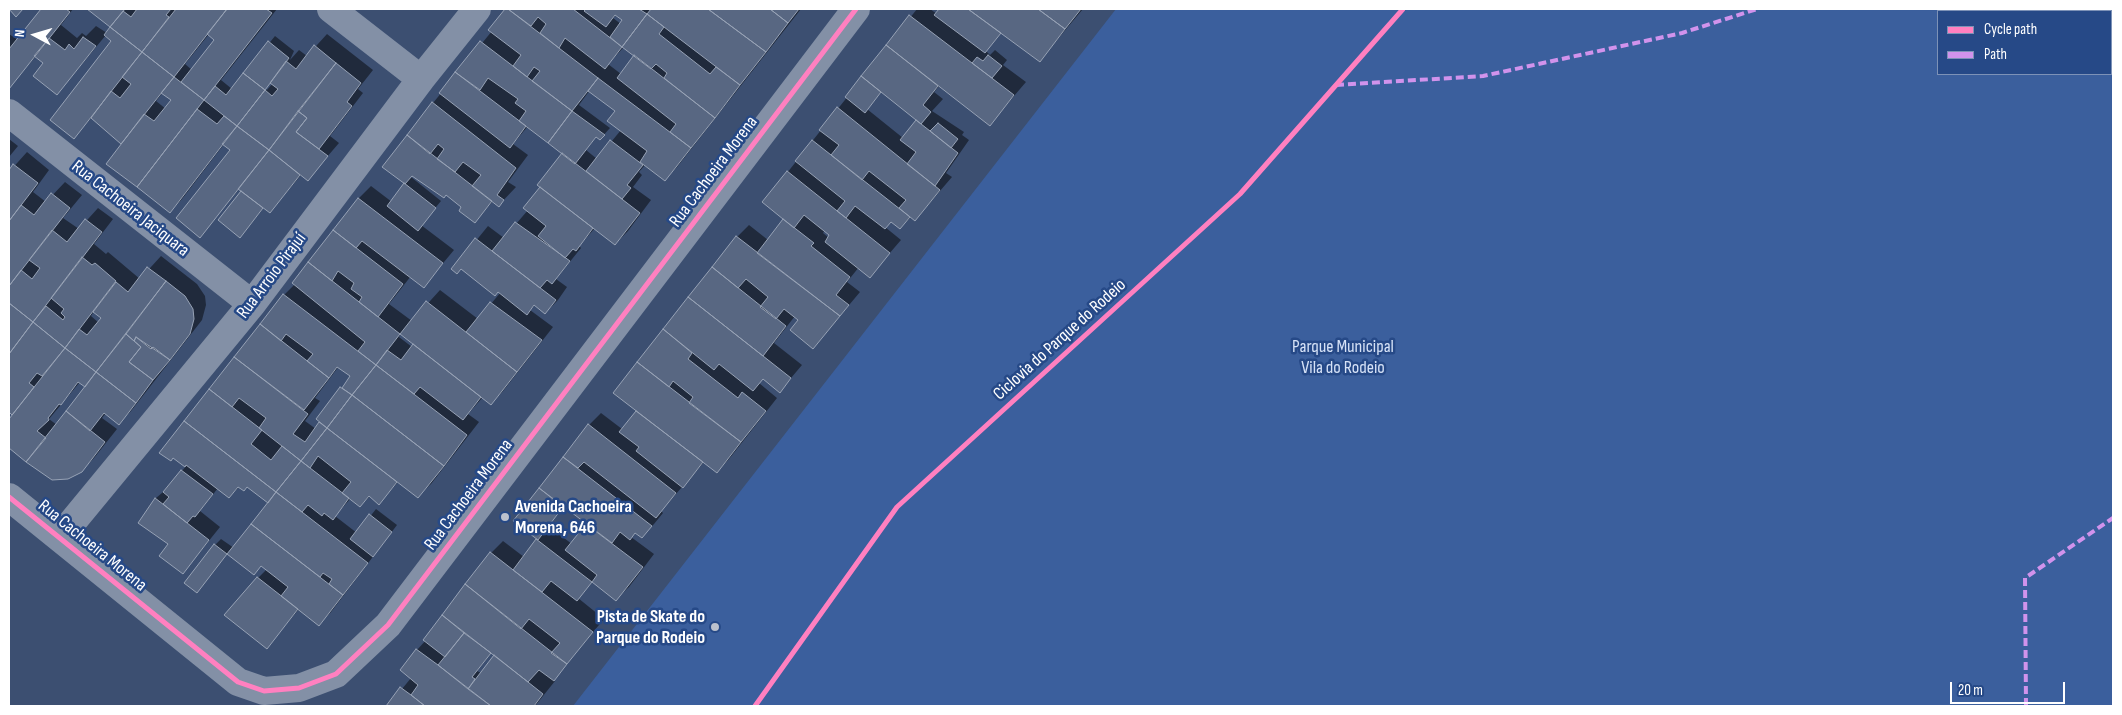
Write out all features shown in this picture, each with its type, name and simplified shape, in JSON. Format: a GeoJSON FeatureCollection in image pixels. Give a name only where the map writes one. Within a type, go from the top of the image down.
{"type":"FeatureCollection","features":[{"type":"Feature","properties":{"kind":"street"},"geometry":{"type":"LineString","coordinates":[[331,9],[421,79]]}},
{"type":"Feature","properties":{"kind":"street","name":"Rua Arroio Pirajuí"},"geometry":{"type":"LineString","coordinates":[[60,537],[252,304],[421,79],[477,9]]}},
{"type":"Feature","properties":{"kind":"street","name":"Rua Cachoeira Morena"},"geometry":{"type":"LineString","coordinates":[[9,497],[238,682],[264,691],[299,688],[336,674],[388,625],[856,9]]}},
{"type":"Feature","properties":{"kind":"street","name":"Rua Cachoeira Jaciquara"},"geometry":{"type":"LineString","coordinates":[[9,113],[252,304]]}},
{"type":"Feature","properties":{"kind":"green space","name":"Parque Municipal Vila do Rodeio"},"geometry":{"type":"Polygon","coordinates":[[[1116,9],[2113,9],[2113,706],[573,706],[1116,9]]]}},
{"type":"Feature","properties":{"kind":"building"},"geometry":{"type":"Polygon","coordinates":[[[9,9],[23,9],[16,17],[9,9]]]}},
{"type":"Feature","properties":{"kind":"building"},"geometry":{"type":"Polygon","coordinates":[[[41,9],[66,9],[70,12],[9,89],[9,49],[41,9]]]}},
{"type":"Feature","properties":{"kind":"building"},"geometry":{"type":"Polygon","coordinates":[[[87,9],[125,9],[110,27],[87,9]]]}},
{"type":"Feature","properties":{"kind":"building"},"geometry":{"type":"Polygon","coordinates":[[[137,9],[171,9],[166,15],[169,17],[142,52],[110,27],[123,11],[131,17],[137,9]]]}},
{"type":"Feature","properties":{"kind":"building"},"geometry":{"type":"Polygon","coordinates":[[[176,9],[227,9],[174,77],[142,52],[176,9]]]}},
{"type":"Feature","properties":{"kind":"building"},"geometry":{"type":"Polygon","coordinates":[[[227,9],[266,9],[272,13],[204,100],[181,82],[214,40],[207,34],[227,9]]]}},
{"type":"Feature","properties":{"kind":"building"},"geometry":{"type":"Polygon","coordinates":[[[505,9],[508,9],[598,78],[572,111],[532,81],[540,71],[534,67],[527,77],[513,66],[521,55],[488,30],[505,9]]]}},
{"type":"Feature","properties":{"kind":"building"},"geometry":{"type":"Polygon","coordinates":[[[508,9],[573,9],[622,47],[605,69],[565,38],[559,48],[540,33],[546,24],[538,17],[531,26],[508,9]]]}},
{"type":"Feature","properties":{"kind":"building"},"geometry":{"type":"Polygon","coordinates":[[[586,9],[639,9],[647,14],[622,47],[610,37],[622,20],[615,15],[606,27],[584,11],[586,9]]]}},
{"type":"Feature","properties":{"kind":"building"},"geometry":{"type":"Polygon","coordinates":[[[651,9],[708,9],[766,52],[740,85],[647,14],[651,9]]]}},
{"type":"Feature","properties":{"kind":"building"},"geometry":{"type":"Polygon","coordinates":[[[708,9],[770,9],[788,23],[766,52],[708,9]]]}},
{"type":"Feature","properties":{"kind":"building"},"geometry":{"type":"Polygon","coordinates":[[[770,9],[799,9],[788,23],[770,9]]]}},
{"type":"Feature","properties":{"kind":"building"},"geometry":{"type":"Polygon","coordinates":[[[939,9],[968,9],[1001,33],[985,53],[934,15],[939,9]]]}},
{"type":"Feature","properties":{"kind":"building"},"geometry":{"type":"Polygon","coordinates":[[[968,9],[1038,9],[1065,29],[1040,62],[968,9]]]}},
{"type":"Feature","properties":{"kind":"building"},"geometry":{"type":"Polygon","coordinates":[[[1038,9],[1081,9],[1065,29],[1038,9]]]}},
{"type":"Feature","properties":{"kind":"building"},"geometry":{"type":"Polygon","coordinates":[[[647,14],[664,27],[659,34],[710,74],[716,67],[740,85],[715,118],[664,78],[667,73],[656,64],[651,69],[622,47],[647,14]]]}},
{"type":"Feature","properties":{"kind":"building"},"geometry":{"type":"Polygon","coordinates":[[[909,15],[1014,95],[990,126],[886,45],[909,15]]]}},
{"type":"Feature","properties":{"kind":"building"},"geometry":{"type":"Polygon","coordinates":[[[110,27],[142,52],[74,139],[50,120],[111,41],[104,35],[110,27]]]}},
{"type":"Feature","properties":{"kind":"building"},"geometry":{"type":"Polygon","coordinates":[[[83,37],[96,46],[57,95],[33,76],[43,63],[34,56],[49,38],[65,50],[69,44],[74,49],[83,37]]]}},
{"type":"Feature","properties":{"kind":"building"},"geometry":{"type":"Polygon","coordinates":[[[268,41],[289,58],[265,90],[243,73],[268,41]]]}},
{"type":"Feature","properties":{"kind":"building"},"geometry":{"type":"Polygon","coordinates":[[[480,41],[572,111],[548,143],[519,121],[526,111],[515,103],[518,99],[488,78],[480,90],[455,72],[480,41]]]}},
{"type":"Feature","properties":{"kind":"building"},"geometry":{"type":"Polygon","coordinates":[[[314,45],[336,63],[269,150],[237,126],[265,90],[272,96],[278,89],[270,83],[286,61],[296,69],[314,45]]]}},
{"type":"Feature","properties":{"kind":"building"},"geometry":{"type":"Polygon","coordinates":[[[886,45],[938,86],[923,105],[931,112],[921,124],[861,76],[886,45]]]}},
{"type":"Feature","properties":{"kind":"building"},"geometry":{"type":"Polygon","coordinates":[[[142,52],[174,77],[121,144],[91,118],[111,91],[120,98],[131,84],[122,77],[142,52]]]}},
{"type":"Feature","properties":{"kind":"building"},"geometry":{"type":"Polygon","coordinates":[[[634,55],[715,118],[691,148],[670,132],[676,124],[617,78],[634,55]]]}},
{"type":"Feature","properties":{"kind":"building"},"geometry":{"type":"Polygon","coordinates":[[[988,55],[1002,66],[992,78],[972,63],[977,57],[983,61],[988,55]]]}},
{"type":"Feature","properties":{"kind":"building"},"geometry":{"type":"Polygon","coordinates":[[[336,63],[361,83],[347,102],[352,106],[319,149],[296,132],[307,118],[298,111],[336,63]]]}},
{"type":"Feature","properties":{"kind":"building"},"geometry":{"type":"Polygon","coordinates":[[[455,72],[526,126],[510,148],[439,93],[455,72]]]}},
{"type":"Feature","properties":{"kind":"building"},"geometry":{"type":"Polygon","coordinates":[[[243,73],[265,90],[237,126],[204,100],[215,86],[226,95],[243,73]]]}},
{"type":"Feature","properties":{"kind":"building"},"geometry":{"type":"Polygon","coordinates":[[[861,76],[881,92],[865,113],[845,97],[861,76]]]}},
{"type":"Feature","properties":{"kind":"building"},"geometry":{"type":"Polygon","coordinates":[[[174,77],[204,100],[137,187],[106,164],[144,114],[154,121],[171,100],[161,93],[174,77]]]}},
{"type":"Feature","properties":{"kind":"building"},"geometry":{"type":"Polygon","coordinates":[[[598,78],[691,148],[665,181],[640,162],[647,151],[607,121],[615,111],[588,91],[598,78]]]}},
{"type":"Feature","properties":{"kind":"building"},"geometry":{"type":"Polygon","coordinates":[[[432,102],[516,168],[497,195],[504,200],[499,207],[472,186],[481,175],[463,162],[455,172],[437,159],[444,149],[438,144],[430,154],[407,135],[432,102]]]}},
{"type":"Feature","properties":{"kind":"building"},"geometry":{"type":"Polygon","coordinates":[[[837,107],[940,190],[915,221],[899,208],[906,200],[869,171],[862,180],[831,155],[839,145],[819,130],[837,107]]]}},
{"type":"Feature","properties":{"kind":"building"},"geometry":{"type":"Polygon","coordinates":[[[197,109],[217,124],[224,116],[237,126],[170,213],[137,187],[197,109]]]}},
{"type":"Feature","properties":{"kind":"building"},"geometry":{"type":"Polygon","coordinates":[[[298,111],[307,118],[296,132],[328,156],[308,181],[269,150],[298,111]]]}},
{"type":"Feature","properties":{"kind":"building"},"geometry":{"type":"Polygon","coordinates":[[[572,111],[605,135],[600,140],[596,137],[575,164],[548,143],[572,111]]]}},
{"type":"Feature","properties":{"kind":"building"},"geometry":{"type":"Polygon","coordinates":[[[916,120],[958,153],[935,186],[907,164],[916,152],[900,140],[916,120]]]}},
{"type":"Feature","properties":{"kind":"building"},"geometry":{"type":"Polygon","coordinates":[[[938,123],[958,139],[951,148],[930,131],[938,123]]]}},
{"type":"Feature","properties":{"kind":"building"},"geometry":{"type":"Polygon","coordinates":[[[237,126],[269,150],[200,238],[176,218],[230,150],[222,144],[237,126]]]}},
{"type":"Feature","properties":{"kind":"building"},"geometry":{"type":"Polygon","coordinates":[[[407,135],[492,201],[475,223],[459,211],[461,207],[446,195],[444,198],[412,176],[405,184],[382,167],[407,135]]]}},
{"type":"Feature","properties":{"kind":"building"},"geometry":{"type":"Polygon","coordinates":[[[610,140],[643,165],[627,185],[631,188],[622,199],[586,171],[610,140]]]}},
{"type":"Feature","properties":{"kind":"building"},"geometry":{"type":"Polygon","coordinates":[[[812,140],[910,217],[900,229],[891,222],[885,229],[855,206],[846,218],[837,211],[845,201],[795,161],[812,140]]]}},
{"type":"Feature","properties":{"kind":"building"},"geometry":{"type":"Polygon","coordinates":[[[269,150],[300,175],[270,213],[238,189],[269,150]]]}},
{"type":"Feature","properties":{"kind":"building"},"geometry":{"type":"Polygon","coordinates":[[[562,153],[640,213],[615,245],[537,185],[562,153]]]}},
{"type":"Feature","properties":{"kind":"building"},"geometry":{"type":"Polygon","coordinates":[[[13,164],[38,183],[9,221],[9,170],[13,164]]]}},
{"type":"Feature","properties":{"kind":"building"},"geometry":{"type":"Polygon","coordinates":[[[787,171],[890,253],[870,278],[825,242],[829,235],[804,215],[794,228],[762,202],[787,171]]]}},
{"type":"Feature","properties":{"kind":"building"},"geometry":{"type":"Polygon","coordinates":[[[404,183],[436,208],[418,231],[387,206],[404,183]]]}},
{"type":"Feature","properties":{"kind":"building"},"geometry":{"type":"Polygon","coordinates":[[[540,187],[593,228],[576,251],[573,249],[565,258],[538,236],[546,226],[523,208],[540,187]]]}},
{"type":"Feature","properties":{"kind":"building"},"geometry":{"type":"Polygon","coordinates":[[[241,191],[263,208],[240,238],[218,220],[241,191]]]}},
{"type":"Feature","properties":{"kind":"building"},"geometry":{"type":"Polygon","coordinates":[[[51,193],[70,208],[9,286],[9,221],[21,205],[34,215],[51,193]]]}},
{"type":"Feature","properties":{"kind":"building"},"geometry":{"type":"Polygon","coordinates":[[[358,198],[443,263],[424,288],[362,241],[356,248],[333,230],[358,198]]]}},
{"type":"Feature","properties":{"kind":"building"},"geometry":{"type":"Polygon","coordinates":[[[85,219],[102,232],[33,322],[9,303],[9,286],[21,270],[32,279],[40,268],[29,260],[52,230],[67,242],[85,219]]]}},
{"type":"Feature","properties":{"kind":"building"},"geometry":{"type":"Polygon","coordinates":[[[783,219],[814,243],[811,246],[850,277],[836,295],[849,305],[840,316],[757,253],[783,219]]]}},
{"type":"Feature","properties":{"kind":"building"},"geometry":{"type":"Polygon","coordinates":[[[515,222],[570,261],[552,284],[547,280],[540,288],[492,251],[515,222]]]}},
{"type":"Feature","properties":{"kind":"building"},"geometry":{"type":"Polygon","coordinates":[[[333,230],[403,284],[378,317],[359,302],[362,297],[351,289],[354,283],[338,271],[332,281],[308,262],[333,230]]]}},
{"type":"Feature","properties":{"kind":"building"},"geometry":{"type":"Polygon","coordinates":[[[736,236],[840,316],[813,349],[790,330],[798,320],[784,309],[776,319],[760,307],[768,297],[746,279],[738,288],[712,267],[736,236]]]}},
{"type":"Feature","properties":{"kind":"building"},"geometry":{"type":"Polygon","coordinates":[[[475,238],[556,300],[545,314],[534,305],[527,315],[498,292],[495,296],[461,269],[457,274],[451,269],[475,238]]]}},
{"type":"Feature","properties":{"kind":"building"},"geometry":{"type":"Polygon","coordinates":[[[82,257],[92,265],[95,263],[116,281],[65,348],[33,322],[46,306],[63,320],[65,317],[61,313],[64,309],[51,298],[82,257]]]}},
{"type":"Feature","properties":{"kind":"building"},"geometry":{"type":"Polygon","coordinates":[[[308,262],[400,334],[376,365],[358,351],[365,342],[292,283],[308,262]]]}},
{"type":"Feature","properties":{"kind":"building"},"geometry":{"type":"Polygon","coordinates":[[[147,267],[166,281],[96,372],[65,348],[79,329],[87,335],[101,318],[93,312],[116,282],[128,292],[147,267]]]}},
{"type":"Feature","properties":{"kind":"building"},"geometry":{"type":"Polygon","coordinates":[[[712,267],[786,326],[763,356],[688,297],[712,267]]]}},
{"type":"Feature","properties":{"kind":"building"},"geometry":{"type":"Polygon","coordinates":[[[166,281],[185,296],[193,309],[194,319],[190,334],[170,360],[153,347],[151,349],[136,337],[134,341],[126,334],[166,281]]]}},
{"type":"Feature","properties":{"kind":"building"},"geometry":{"type":"Polygon","coordinates":[[[283,294],[376,365],[352,395],[342,388],[350,376],[337,367],[329,378],[307,361],[313,354],[286,334],[281,341],[260,324],[283,294]]]}},
{"type":"Feature","properties":{"kind":"building"},"geometry":{"type":"Polygon","coordinates":[[[688,297],[791,378],[780,393],[763,379],[753,391],[719,364],[714,370],[663,329],[688,297]]]}},
{"type":"Feature","properties":{"kind":"building"},"geometry":{"type":"Polygon","coordinates":[[[426,301],[517,372],[491,405],[400,334],[426,301]]]}},
{"type":"Feature","properties":{"kind":"building"},"geometry":{"type":"Polygon","coordinates":[[[490,302],[542,340],[517,372],[466,332],[490,302]]]}},
{"type":"Feature","properties":{"kind":"building"},"geometry":{"type":"Polygon","coordinates":[[[9,303],[33,322],[9,354],[9,303]]]}},
{"type":"Feature","properties":{"kind":"building"},"geometry":{"type":"Polygon","coordinates":[[[33,322],[65,348],[42,376],[37,373],[29,383],[34,387],[12,415],[9,412],[9,354],[33,322]]]}},
{"type":"Feature","properties":{"kind":"building"},"geometry":{"type":"Polygon","coordinates":[[[260,324],[329,378],[304,410],[234,357],[260,324]]]}},
{"type":"Feature","properties":{"kind":"building"},"geometry":{"type":"Polygon","coordinates":[[[663,329],[692,353],[688,359],[738,398],[742,392],[766,411],[741,442],[689,403],[693,397],[673,381],[669,387],[637,362],[663,329]]]}},
{"type":"Feature","properties":{"kind":"building"},"geometry":{"type":"Polygon","coordinates":[[[126,334],[141,347],[129,362],[153,380],[136,403],[96,372],[126,334]]]}},
{"type":"Feature","properties":{"kind":"building"},"geometry":{"type":"Polygon","coordinates":[[[136,337],[170,360],[153,380],[129,362],[141,347],[134,341],[136,337]]]}},
{"type":"Feature","properties":{"kind":"building"},"geometry":{"type":"Polygon","coordinates":[[[413,344],[481,397],[463,420],[420,387],[414,394],[376,365],[387,350],[401,360],[413,344]]]}},
{"type":"Feature","properties":{"kind":"building"},"geometry":{"type":"Polygon","coordinates":[[[65,348],[96,372],[85,387],[78,382],[61,405],[59,404],[48,418],[49,420],[37,431],[46,438],[26,462],[9,448],[9,419],[65,348]]]}},
{"type":"Feature","properties":{"kind":"building"},"geometry":{"type":"Polygon","coordinates":[[[234,357],[308,414],[293,434],[305,442],[319,422],[327,428],[301,461],[259,428],[266,418],[239,398],[232,407],[209,389],[234,357]]]}},
{"type":"Feature","properties":{"kind":"building"},"geometry":{"type":"Polygon","coordinates":[[[637,362],[741,442],[717,473],[613,393],[637,362]]]}},
{"type":"Feature","properties":{"kind":"building"},"geometry":{"type":"Polygon","coordinates":[[[376,365],[467,435],[444,466],[352,395],[376,365]]]}},
{"type":"Feature","properties":{"kind":"building"},"geometry":{"type":"Polygon","coordinates":[[[96,372],[136,403],[119,425],[104,413],[90,431],[66,411],[96,372]]]}},
{"type":"Feature","properties":{"kind":"building"},"geometry":{"type":"Polygon","coordinates":[[[340,387],[352,395],[327,428],[316,419],[340,387]]]}},
{"type":"Feature","properties":{"kind":"building"},"geometry":{"type":"Polygon","coordinates":[[[209,389],[262,430],[251,444],[271,460],[282,446],[301,461],[276,492],[184,421],[209,389]]]}},
{"type":"Feature","properties":{"kind":"building"},"geometry":{"type":"Polygon","coordinates":[[[352,395],[444,466],[418,498],[327,428],[352,395]]]}},
{"type":"Feature","properties":{"kind":"building"},"geometry":{"type":"Polygon","coordinates":[[[66,411],[105,442],[82,472],[68,479],[52,480],[26,462],[66,411]]]}},
{"type":"Feature","properties":{"kind":"building"},"geometry":{"type":"Polygon","coordinates":[[[636,411],[703,462],[683,488],[636,451],[639,447],[619,432],[636,411]]]}},
{"type":"Feature","properties":{"kind":"building"},"geometry":{"type":"Polygon","coordinates":[[[184,421],[276,492],[268,503],[247,487],[244,491],[238,487],[229,498],[186,465],[185,467],[173,458],[171,461],[159,453],[184,421]]]}},
{"type":"Feature","properties":{"kind":"building"},"geometry":{"type":"Polygon","coordinates":[[[588,424],[676,493],[656,518],[584,462],[578,468],[563,457],[588,424]]]}},
{"type":"Feature","properties":{"kind":"building"},"geometry":{"type":"Polygon","coordinates":[[[327,428],[397,482],[379,505],[369,496],[360,507],[342,493],[351,482],[318,456],[310,468],[301,461],[327,428]]]}},
{"type":"Feature","properties":{"kind":"building"},"geometry":{"type":"Polygon","coordinates":[[[563,457],[652,526],[642,538],[635,533],[630,540],[620,532],[612,543],[539,488],[563,457]]]}},
{"type":"Feature","properties":{"kind":"building"},"geometry":{"type":"Polygon","coordinates":[[[301,461],[349,498],[333,520],[324,513],[322,516],[308,505],[302,512],[276,492],[301,461]]]}},
{"type":"Feature","properties":{"kind":"building"},"geometry":{"type":"Polygon","coordinates":[[[181,470],[213,494],[195,517],[193,516],[187,523],[163,504],[169,497],[163,492],[181,470]]]}},
{"type":"Feature","properties":{"kind":"building"},"geometry":{"type":"Polygon","coordinates":[[[539,488],[563,507],[538,540],[513,521],[539,488]]]}},
{"type":"Feature","properties":{"kind":"building"},"geometry":{"type":"Polygon","coordinates":[[[276,492],[368,563],[343,595],[329,584],[332,579],[323,573],[320,577],[251,524],[276,492]]]}},
{"type":"Feature","properties":{"kind":"building"},"geometry":{"type":"Polygon","coordinates":[[[155,498],[209,540],[183,574],[159,556],[168,544],[138,523],[155,498]]]}},
{"type":"Feature","properties":{"kind":"building"},"geometry":{"type":"Polygon","coordinates":[[[369,514],[392,532],[373,557],[350,539],[369,514]]]}},
{"type":"Feature","properties":{"kind":"building"},"geometry":{"type":"Polygon","coordinates":[[[251,524],[343,595],[319,626],[281,596],[288,587],[261,566],[254,575],[227,554],[251,524]]]}},
{"type":"Feature","properties":{"kind":"building"},"geometry":{"type":"Polygon","coordinates":[[[586,524],[643,567],[616,601],[592,582],[597,575],[565,550],[586,524]]]}},
{"type":"Feature","properties":{"kind":"building"},"geometry":{"type":"Polygon","coordinates":[[[536,539],[592,582],[577,601],[551,581],[542,592],[513,570],[536,539]]]}},
{"type":"Feature","properties":{"kind":"building"},"geometry":{"type":"Polygon","coordinates":[[[214,544],[227,554],[197,593],[184,583],[214,544]]]}},
{"type":"Feature","properties":{"kind":"building"},"geometry":{"type":"Polygon","coordinates":[[[490,552],[593,632],[567,664],[551,653],[560,643],[529,619],[521,629],[465,584],[490,552]]]}},
{"type":"Feature","properties":{"kind":"building"},"geometry":{"type":"Polygon","coordinates":[[[257,577],[298,609],[267,649],[224,615],[257,577]]]}},
{"type":"Feature","properties":{"kind":"building"},"geometry":{"type":"Polygon","coordinates":[[[465,584],[567,664],[554,681],[539,670],[528,682],[442,615],[465,584]]]}},
{"type":"Feature","properties":{"kind":"building"},"geometry":{"type":"Polygon","coordinates":[[[442,615],[464,633],[445,657],[423,640],[442,615]]]}},
{"type":"Feature","properties":{"kind":"building"},"geometry":{"type":"Polygon","coordinates":[[[464,633],[491,653],[472,677],[475,679],[468,689],[438,665],[464,633]]]}},
{"type":"Feature","properties":{"kind":"building"},"geometry":{"type":"Polygon","coordinates":[[[416,649],[491,706],[425,706],[411,695],[418,685],[400,670],[416,649]]]}},
{"type":"Feature","properties":{"kind":"building"},"geometry":{"type":"Polygon","coordinates":[[[494,655],[543,694],[534,706],[491,706],[468,689],[494,655]]]}},
{"type":"Feature","properties":{"kind":"building"},"geometry":{"type":"Polygon","coordinates":[[[400,687],[411,695],[425,706],[386,706],[400,687]]]}},
{"type":"Feature","properties":{"kind":"marked path"},"geometry":{"type":"LineString","coordinates":[[1336,85],[1483,76],[1682,33],[1757,9]]}},
{"type":"Feature","properties":{"kind":"marked path"},"geometry":{"type":"LineString","coordinates":[[2026,706],[2025,578],[2113,518]]}},
{"type":"Feature","properties":{"kind":"cycle path"},"geometry":{"type":"LineString","coordinates":[[9,497],[238,682],[264,691],[299,688],[336,674],[388,625],[856,9]]}},
{"type":"Feature","properties":{"kind":"cycle path","name":"Ciclovia do Parque do Rodeio"},"geometry":{"type":"LineString","coordinates":[[755,706],[897,507],[1240,194],[1403,9]]}},
{"type":"Feature","properties":{"kind":"place","name":"Avenida Cachoeira Morena, 646"},"geometry":{"type":"Point","coordinates":[505,517]}},
{"type":"Feature","properties":{"kind":"place","name":"Pista de Skate do Parque do Rodeio"},"geometry":{"type":"Point","coordinates":[715,627]}}]}
